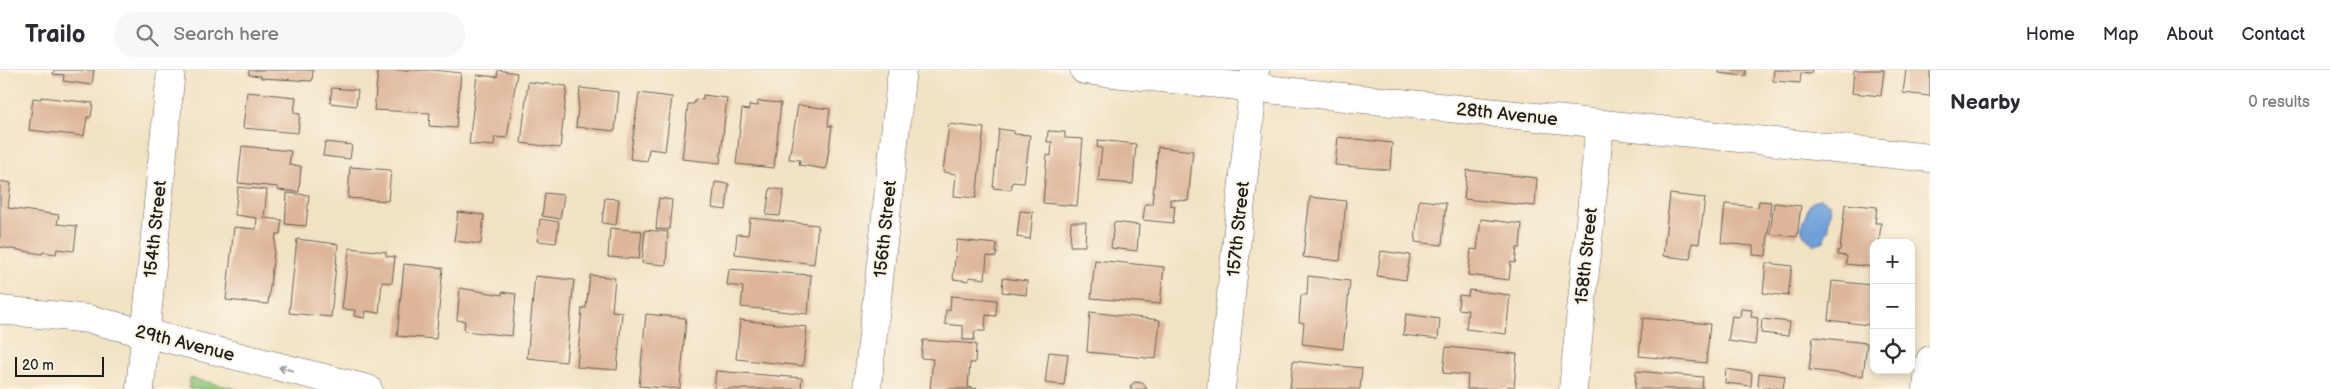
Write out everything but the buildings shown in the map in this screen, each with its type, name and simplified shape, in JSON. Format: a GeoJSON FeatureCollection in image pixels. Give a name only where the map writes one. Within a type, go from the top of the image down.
{"type":"FeatureCollection","features":[{"type":"Feature","properties":{"kind":"street","name":"154th Street"},"geometry":{"type":"LineString","coordinates":[[140,389],[171,70]]}},
{"type":"Feature","properties":{"kind":"street","name":"156th Street"},"geometry":{"type":"LineString","coordinates":[[868,389],[902,70]]}},
{"type":"Feature","properties":{"kind":"street","name":"28th Avenue"},"geometry":{"type":"LineString","coordinates":[[1084,70],[1254,79],[1600,124],[1930,158]]}},
{"type":"Feature","properties":{"kind":"street","name":"157th Street"},"geometry":{"type":"LineString","coordinates":[[1221,389],[1254,79]]}},
{"type":"Feature","properties":{"kind":"street","name":"158th Street"},"geometry":{"type":"LineString","coordinates":[[1573,389],[1600,124]]}},
{"type":"Feature","properties":{"kind":"street","name":"29th Avenue"},"geometry":{"type":"LineString","coordinates":[[0,310],[89,319],[368,389]]}},
{"type":"Feature","properties":{"kind":"street"},"geometry":{"type":"LineString","coordinates":[[1927,389],[1930,360]]}},
{"type":"Feature","properties":{"kind":"green space"},"geometry":{"type":"Polygon","coordinates":[[[190,378],[237,389],[189,389],[190,378]]]}},
{"type":"Feature","properties":{"kind":"water"},"geometry":{"type":"Polygon","coordinates":[[[1820,198],[1830,204],[1829,229],[1824,238],[1825,241],[1813,245],[1803,234],[1801,227],[1810,204],[1820,198]]]}}]}
